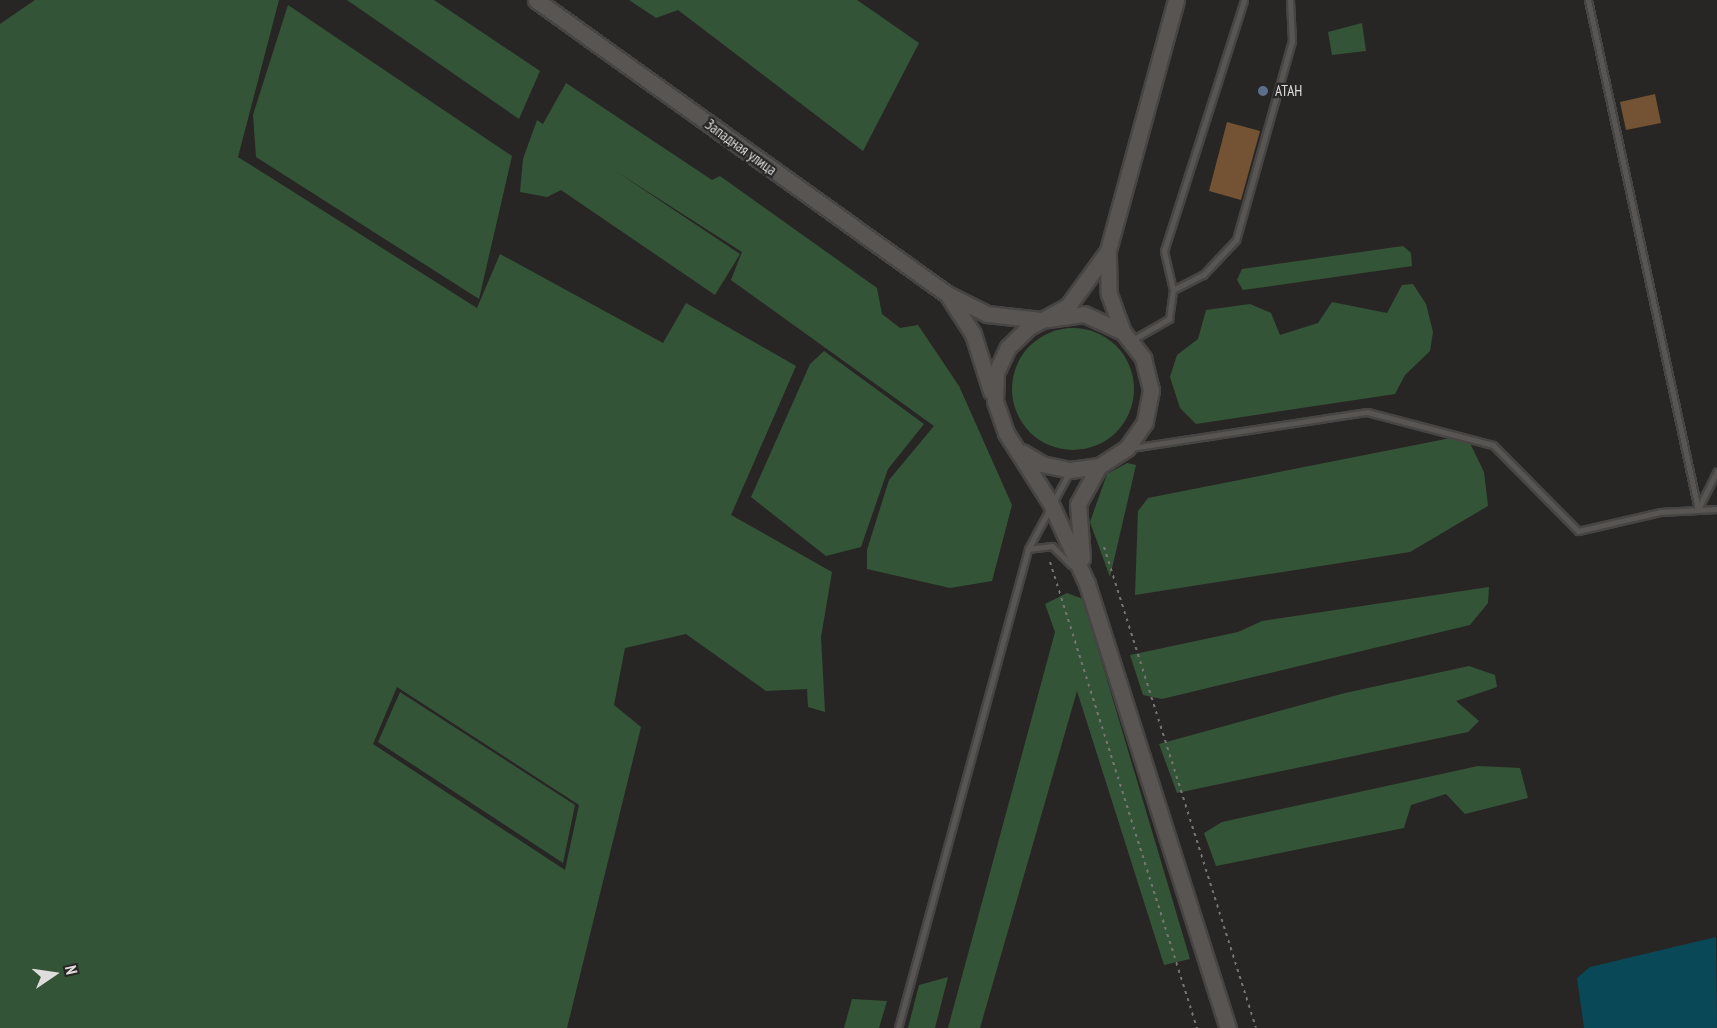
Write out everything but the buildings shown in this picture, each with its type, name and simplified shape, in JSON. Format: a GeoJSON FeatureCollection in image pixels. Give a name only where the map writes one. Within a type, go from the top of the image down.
{"type":"FeatureCollection","features":[{"type":"Feature","properties":{"kind":"main road","name":"Западная улица"},"geometry":{"type":"LineString","coordinates":[[536,0],[947,294],[987,314],[1041,320]]}},
{"type":"Feature","properties":{"kind":"main road"},"geometry":{"type":"LineString","coordinates":[[1018,448],[1042,464],[1070,470],[1099,466],[1127,448],[1145,422],[1150,390],[1143,358],[1127,336],[1109,294],[1108,251],[1176,0]]}},
{"type":"Feature","properties":{"kind":"main road"},"geometry":{"type":"LineString","coordinates":[[1108,251],[1075,298],[1018,336],[1001,359],[994,387],[998,415],[1050,502],[1087,584],[1228,1028]]}},
{"type":"Feature","properties":{"kind":"main road","name":"Западная улица"},"geometry":{"type":"LineString","coordinates":[[947,294],[980,350],[998,415]]}},
{"type":"Feature","properties":{"kind":"main road"},"geometry":{"type":"LineString","coordinates":[[1041,320],[1084,314],[1127,336]]}},
{"type":"Feature","properties":{"kind":"main road"},"geometry":{"type":"LineString","coordinates":[[1087,584],[1078,504],[1099,466]]}},
{"type":"Feature","properties":{"kind":"lane"},"geometry":{"type":"LineString","coordinates":[[1127,336],[1155,332],[1169,319],[1173,290],[1164,251],[1244,0]]}},
{"type":"Feature","properties":{"kind":"lane"},"geometry":{"type":"LineString","coordinates":[[1173,290],[1203,275],[1236,240],[1292,41],[1290,0]]}},
{"type":"Feature","properties":{"kind":"lane"},"geometry":{"type":"LineString","coordinates":[[1588,0],[1698,509]]}},
{"type":"Feature","properties":{"kind":"lane"},"geometry":{"type":"LineString","coordinates":[[1127,448],[1367,412],[1493,445],[1578,531],[1660,512],[1717,509]]}},
{"type":"Feature","properties":{"kind":"lane"},"geometry":{"type":"LineString","coordinates":[[898,1028],[1028,549],[1050,502],[1070,470]]}},
{"type":"Feature","properties":{"kind":"lane"},"geometry":{"type":"LineString","coordinates":[[1698,509],[1717,471]]}},
{"type":"Feature","properties":{"kind":"lane"},"geometry":{"type":"LineString","coordinates":[[1028,549],[1052,546],[1087,584]]}},
{"type":"Feature","properties":{"kind":"path"},"geometry":{"type":"LineString","coordinates":[[1104,547],[1256,1028]]}},
{"type":"Feature","properties":{"kind":"path"},"geometry":{"type":"LineString","coordinates":[[1050,562],[1197,1028]]}},
{"type":"Feature","properties":{"kind":"green space"},"geometry":{"type":"Polygon","coordinates":[[[35,0],[279,0],[238,157],[477,308],[500,254],[663,343],[686,303],[796,366],[731,515],[832,572],[821,637],[825,712],[808,707],[807,689],[766,691],[686,634],[625,648],[614,705],[641,727],[567,1028],[0,1028],[0,24],[35,0]],[[397,687],[373,744],[565,870],[579,805],[397,687]]]}},
{"type":"Feature","properties":{"kind":"green space"},"geometry":{"type":"Polygon","coordinates":[[[347,0],[434,0],[540,71],[519,119],[347,0]]]}},
{"type":"Feature","properties":{"kind":"green space"},"geometry":{"type":"Polygon","coordinates":[[[629,0],[857,0],[919,43],[863,151],[678,10],[656,18],[629,0]]]}},
{"type":"Feature","properties":{"kind":"green space"},"geometry":{"type":"Polygon","coordinates":[[[288,5],[512,156],[479,299],[256,157],[253,115],[288,5]]]}},
{"type":"Feature","properties":{"kind":"green space"},"geometry":{"type":"Polygon","coordinates":[[[1362,23],[1366,51],[1332,55],[1328,32],[1362,23]]]}},
{"type":"Feature","properties":{"kind":"green space"},"geometry":{"type":"Polygon","coordinates":[[[566,83],[712,180],[720,176],[877,288],[882,314],[900,328],[918,325],[959,386],[1012,505],[992,581],[950,588],[867,569],[867,550],[889,480],[934,426],[731,280],[742,252],[614,170],[740,254],[715,295],[561,190],[547,197],[520,192],[523,159],[537,120],[543,124],[566,83]]]}},
{"type":"Feature","properties":{"kind":"green space"},"geometry":{"type":"Polygon","coordinates":[[[1403,246],[1411,253],[1412,266],[1243,290],[1237,280],[1242,269],[1403,246]]]}},
{"type":"Feature","properties":{"kind":"green space"},"geometry":{"type":"Polygon","coordinates":[[[1413,284],[1426,304],[1433,332],[1430,351],[1405,375],[1395,394],[1196,424],[1180,408],[1170,377],[1177,355],[1198,339],[1206,310],[1250,304],[1271,313],[1280,335],[1318,323],[1332,302],[1387,313],[1402,285],[1413,284]]]}},
{"type":"Feature","properties":{"kind":"green space"},"geometry":{"type":"Polygon","coordinates":[[[1073,328],[1096,333],[1116,346],[1129,366],[1134,389],[1129,412],[1116,432],[1096,445],[1073,450],[1050,445],[1030,432],[1017,412],[1012,389],[1017,366],[1030,346],[1050,333],[1073,328]]]}},
{"type":"Feature","properties":{"kind":"green space"},"geometry":{"type":"Polygon","coordinates":[[[824,351],[924,424],[888,469],[861,547],[826,556],[751,497],[810,364],[824,351]]]}},
{"type":"Feature","properties":{"kind":"green space"},"geometry":{"type":"Polygon","coordinates":[[[1466,435],[1484,472],[1488,506],[1410,552],[1135,595],[1138,511],[1148,498],[1466,435]]]}},
{"type":"Feature","properties":{"kind":"green space"},"geometry":{"type":"Polygon","coordinates":[[[1127,463],[1136,465],[1110,577],[1090,522],[1107,474],[1127,463]]]}},
{"type":"Feature","properties":{"kind":"green space"},"geometry":{"type":"Polygon","coordinates":[[[1489,587],[1488,603],[1470,625],[1162,699],[1143,695],[1130,655],[1238,632],[1262,621],[1489,587]]]}},
{"type":"Feature","properties":{"kind":"green space"},"geometry":{"type":"Polygon","coordinates":[[[1067,593],[1083,599],[1190,959],[1164,965],[1077,691],[980,1028],[948,1028],[1055,632],[1045,604],[1067,593]]]}},
{"type":"Feature","properties":{"kind":"green space"},"geometry":{"type":"Polygon","coordinates":[[[1469,666],[1495,675],[1497,687],[1456,701],[1479,721],[1468,732],[1177,793],[1159,744],[1345,693],[1469,666]]]}},
{"type":"Feature","properties":{"kind":"green space"},"geometry":{"type":"Polygon","coordinates":[[[400,692],[575,805],[563,863],[378,742],[400,692]]]}},
{"type":"Feature","properties":{"kind":"green space"},"geometry":{"type":"Polygon","coordinates":[[[1478,766],[1520,768],[1528,798],[1465,814],[1446,794],[1411,805],[1404,828],[1216,866],[1204,833],[1222,822],[1478,766]]]}},
{"type":"Feature","properties":{"kind":"green space"},"geometry":{"type":"Polygon","coordinates":[[[948,977],[935,1028],[908,1028],[919,985],[948,977]]]}},
{"type":"Feature","properties":{"kind":"green space"},"geometry":{"type":"Polygon","coordinates":[[[852,999],[887,1001],[879,1028],[844,1028],[852,999]]]}},
{"type":"Feature","properties":{"kind":"water"},"geometry":{"type":"Polygon","coordinates":[[[1716,937],[1717,1028],[1584,1028],[1577,978],[1590,967],[1716,937]]]}},
{"type":"Feature","properties":{"kind":"place","name":"АТАН"},"geometry":{"type":"Point","coordinates":[1263,91]}}]}
